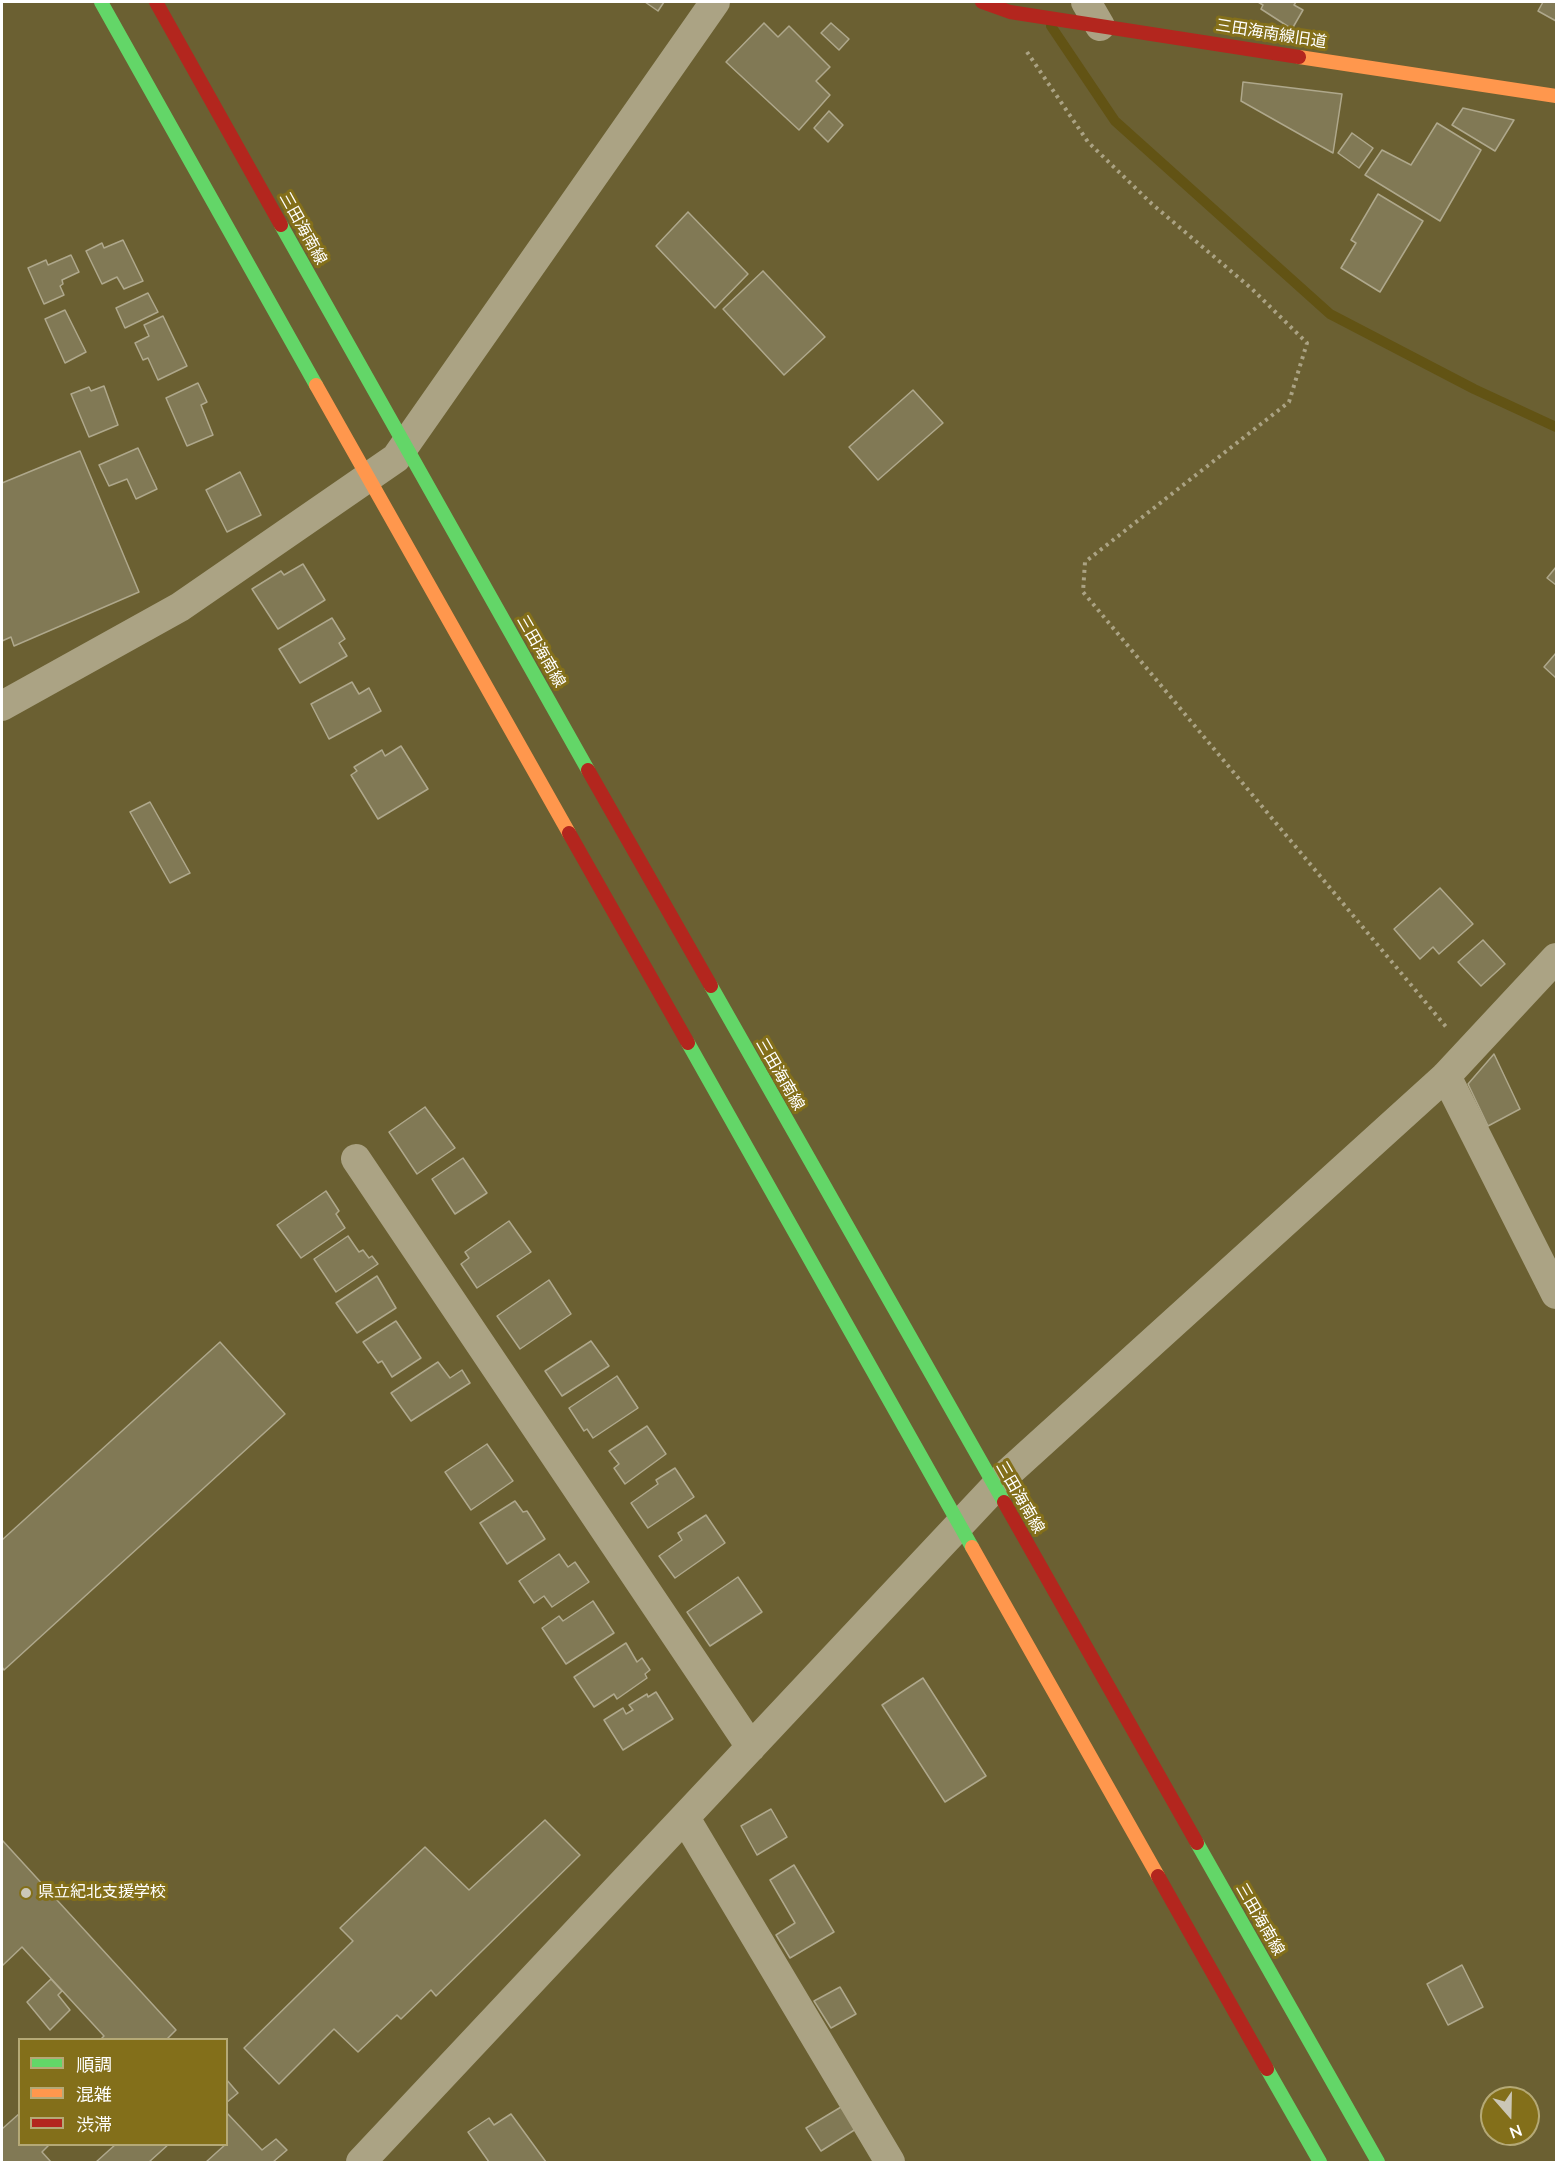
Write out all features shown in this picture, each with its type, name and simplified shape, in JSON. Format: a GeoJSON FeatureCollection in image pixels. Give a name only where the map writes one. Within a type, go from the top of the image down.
{"type":"FeatureCollection","features":[{"type":"Feature","properties":{"kind":"main road"},"geometry":{"type":"LineString","coordinates":[[101,2],[1320,2163]]}},
{"type":"Feature","properties":{"kind":"main road","name":"三田海南線"},"geometry":{"type":"LineString","coordinates":[[156,2],[404,446],[1378,2163]]}},
{"type":"Feature","properties":{"kind":"main road","name":"三田海南線旧道"},"geometry":{"type":"LineString","coordinates":[[982,2],[1004,10],[1088,17],[1557,96]]}},
{"type":"Feature","properties":{"kind":"street"},"geometry":{"type":"LineString","coordinates":[[2,706],[180,607],[396,458],[715,2]]}},
{"type":"Feature","properties":{"kind":"street"},"geometry":{"type":"LineString","coordinates":[[361,2163],[994,1488],[1026,1456],[1446,1076],[1557,958]]}},
{"type":"Feature","properties":{"kind":"street"},"geometry":{"type":"LineString","coordinates":[[1446,1076],[1557,1294]]}},
{"type":"Feature","properties":{"kind":"street"},"geometry":{"type":"LineString","coordinates":[[356,1159],[751,1747]]}},
{"type":"Feature","properties":{"kind":"street"},"geometry":{"type":"LineString","coordinates":[[685,1818],[890,2163]]}},
{"type":"Feature","properties":{"kind":"path"},"geometry":{"type":"LineString","coordinates":[[1004,10],[1088,142],[1152,204],[1252,289],[1307,343],[1289,402],[1084,562],[1083,592],[1468,1053]]}},
{"type":"Feature","properties":{"kind":"building"},"geometry":{"type":"Polygon","coordinates":[[[645,2],[664,2],[658,11],[645,2]]]}},
{"type":"Feature","properties":{"kind":"building"},"geometry":{"type":"Polygon","coordinates":[[[1258,2],[1296,2],[1294,5],[1303,10],[1292,29],[1261,9],[1263,5],[1258,2]]]}},
{"type":"Feature","properties":{"kind":"building"},"geometry":{"type":"Polygon","coordinates":[[[1543,2],[1556,2],[1556,21],[1538,11],[1543,2]]]}},
{"type":"Feature","properties":{"kind":"building"},"geometry":{"type":"Polygon","coordinates":[[[764,23],[778,37],[789,26],[830,67],[816,81],[830,95],[799,130],[726,62],[764,23]]]}},
{"type":"Feature","properties":{"kind":"building"},"geometry":{"type":"Polygon","coordinates":[[[831,23],[849,39],[839,50],[821,33],[831,23]]]}},
{"type":"Feature","properties":{"kind":"building"},"geometry":{"type":"Polygon","coordinates":[[[1243,82],[1342,94],[1333,153],[1241,101],[1243,82]]]}},
{"type":"Feature","properties":{"kind":"building"},"geometry":{"type":"Polygon","coordinates":[[[1463,108],[1514,120],[1495,151],[1452,125],[1463,108]]]}},
{"type":"Feature","properties":{"kind":"building"},"geometry":{"type":"Polygon","coordinates":[[[829,111],[843,125],[828,142],[814,128],[829,111]]]}},
{"type":"Feature","properties":{"kind":"building"},"geometry":{"type":"Polygon","coordinates":[[[1437,123],[1481,150],[1440,221],[1365,175],[1382,150],[1411,165],[1437,123]]]}},
{"type":"Feature","properties":{"kind":"building"},"geometry":{"type":"Polygon","coordinates":[[[1352,133],[1373,148],[1359,168],[1338,153],[1352,133]]]}},
{"type":"Feature","properties":{"kind":"building"},"geometry":{"type":"Polygon","coordinates":[[[1378,194],[1423,221],[1380,292],[1341,268],[1356,243],[1351,240],[1378,194]]]}},
{"type":"Feature","properties":{"kind":"building"},"geometry":{"type":"Polygon","coordinates":[[[688,212],[748,274],[715,308],[656,246],[688,212]]]}},
{"type":"Feature","properties":{"kind":"building"},"geometry":{"type":"Polygon","coordinates":[[[123,240],[143,281],[124,289],[117,277],[102,284],[86,251],[102,243],[104,248],[123,240]]]}},
{"type":"Feature","properties":{"kind":"building"},"geometry":{"type":"Polygon","coordinates":[[[71,255],[79,272],[62,280],[63,284],[60,286],[64,295],[44,304],[28,268],[46,260],[48,265],[71,255]]]}},
{"type":"Feature","properties":{"kind":"building"},"geometry":{"type":"Polygon","coordinates":[[[763,271],[825,337],[784,375],[723,309],[763,271]]]}},
{"type":"Feature","properties":{"kind":"building"},"geometry":{"type":"Polygon","coordinates":[[[148,293],[158,312],[125,328],[116,308],[148,293]]]}},
{"type":"Feature","properties":{"kind":"building"},"geometry":{"type":"Polygon","coordinates":[[[65,310],[86,352],[65,363],[45,319],[65,310]]]}},
{"type":"Feature","properties":{"kind":"building"},"geometry":{"type":"Polygon","coordinates":[[[163,316],[187,366],[158,380],[148,358],[143,360],[135,343],[149,336],[144,325],[163,316]]]}},
{"type":"Feature","properties":{"kind":"building"},"geometry":{"type":"Polygon","coordinates":[[[198,383],[207,402],[201,405],[213,435],[187,446],[166,398],[198,383]]]}},
{"type":"Feature","properties":{"kind":"building"},"geometry":{"type":"Polygon","coordinates":[[[104,386],[118,425],[89,437],[71,394],[89,387],[91,391],[104,386]]]}},
{"type":"Feature","properties":{"kind":"building"},"geometry":{"type":"Polygon","coordinates":[[[913,390],[943,423],[878,480],[849,447],[913,390]]]}},
{"type":"Feature","properties":{"kind":"building"},"geometry":{"type":"Polygon","coordinates":[[[138,448],[157,489],[136,499],[127,479],[109,486],[99,465],[138,448]]]}},
{"type":"Feature","properties":{"kind":"building"},"geometry":{"type":"Polygon","coordinates":[[[80,451],[139,592],[14,646],[11,637],[2,641],[2,483],[80,451]]]}},
{"type":"Feature","properties":{"kind":"building"},"geometry":{"type":"Polygon","coordinates":[[[240,472],[261,515],[227,532],[206,490],[240,472]]]}},
{"type":"Feature","properties":{"kind":"building"},"geometry":{"type":"Polygon","coordinates":[[[303,564],[325,600],[278,629],[252,589],[281,571],[284,575],[303,564]]]}},
{"type":"Feature","properties":{"kind":"building"},"geometry":{"type":"Polygon","coordinates":[[[1556,567],[1556,585],[1547,578],[1556,567]]]}},
{"type":"Feature","properties":{"kind":"building"},"geometry":{"type":"Polygon","coordinates":[[[332,618],[345,639],[339,643],[347,656],[300,683],[279,649],[332,618]]]}},
{"type":"Feature","properties":{"kind":"building"},"geometry":{"type":"Polygon","coordinates":[[[1556,653],[1556,678],[1544,667],[1556,653]]]}},
{"type":"Feature","properties":{"kind":"building"},"geometry":{"type":"Polygon","coordinates":[[[352,682],[359,694],[369,688],[381,711],[329,739],[311,704],[352,682]]]}},
{"type":"Feature","properties":{"kind":"building"},"geometry":{"type":"Polygon","coordinates":[[[401,746],[428,789],[378,819],[351,775],[357,771],[354,767],[382,750],[385,756],[401,746]]]}},
{"type":"Feature","properties":{"kind":"building"},"geometry":{"type":"Polygon","coordinates":[[[150,802],[190,873],[170,883],[130,812],[150,802]]]}},
{"type":"Feature","properties":{"kind":"building"},"geometry":{"type":"Polygon","coordinates":[[[1440,888],[1473,924],[1439,954],[1433,947],[1420,959],[1394,929],[1440,888]]]}},
{"type":"Feature","properties":{"kind":"building"},"geometry":{"type":"Polygon","coordinates":[[[1483,940],[1505,964],[1481,986],[1458,962],[1483,940]]]}},
{"type":"Feature","properties":{"kind":"building"},"geometry":{"type":"Polygon","coordinates":[[[1494,1054],[1520,1109],[1488,1126],[1468,1084],[1494,1054]]]}},
{"type":"Feature","properties":{"kind":"building"},"geometry":{"type":"Polygon","coordinates":[[[425,1107],[455,1148],[417,1174],[389,1132],[425,1107]]]}},
{"type":"Feature","properties":{"kind":"building"},"geometry":{"type":"Polygon","coordinates":[[[463,1158],[487,1193],[455,1214],[432,1179],[463,1158]]]}},
{"type":"Feature","properties":{"kind":"building"},"geometry":{"type":"Polygon","coordinates":[[[326,1191],[339,1211],[336,1214],[345,1228],[301,1258],[277,1225],[326,1191]]]}},
{"type":"Feature","properties":{"kind":"building"},"geometry":{"type":"Polygon","coordinates":[[[509,1221],[531,1252],[477,1288],[461,1264],[469,1258],[465,1252],[509,1221]]]}},
{"type":"Feature","properties":{"kind":"building"},"geometry":{"type":"Polygon","coordinates":[[[348,1236],[359,1252],[363,1250],[378,1264],[336,1292],[314,1259],[348,1236]]]}},
{"type":"Feature","properties":{"kind":"building"},"geometry":{"type":"Polygon","coordinates":[[[377,1276],[396,1308],[357,1333],[336,1303],[377,1276]]]}},
{"type":"Feature","properties":{"kind":"building"},"geometry":{"type":"Polygon","coordinates":[[[549,1280],[571,1314],[520,1349],[497,1316],[549,1280]]]}},
{"type":"Feature","properties":{"kind":"building"},"geometry":{"type":"Polygon","coordinates":[[[396,1321],[421,1358],[392,1377],[382,1361],[378,1363],[363,1342],[396,1321]]]}},
{"type":"Feature","properties":{"kind":"building"},"geometry":{"type":"Polygon","coordinates":[[[591,1341],[609,1366],[562,1396],[545,1371],[591,1341]]]}},
{"type":"Feature","properties":{"kind":"building"},"geometry":{"type":"Polygon","coordinates":[[[220,1342],[285,1414],[4,1670],[2,1667],[2,1540],[220,1342]]]}},
{"type":"Feature","properties":{"kind":"building"},"geometry":{"type":"Polygon","coordinates":[[[438,1362],[450,1378],[462,1370],[470,1383],[411,1421],[391,1393],[438,1362]]]}},
{"type":"Feature","properties":{"kind":"building"},"geometry":{"type":"Polygon","coordinates":[[[617,1376],[638,1408],[593,1438],[587,1429],[584,1431],[569,1408],[617,1376]]]}},
{"type":"Feature","properties":{"kind":"building"},"geometry":{"type":"Polygon","coordinates":[[[647,1426],[666,1454],[625,1484],[614,1468],[619,1464],[609,1451],[647,1426]]]}},
{"type":"Feature","properties":{"kind":"building"},"geometry":{"type":"Polygon","coordinates":[[[487,1444],[513,1481],[471,1510],[445,1472],[487,1444]]]}},
{"type":"Feature","properties":{"kind":"building"},"geometry":{"type":"Polygon","coordinates":[[[675,1468],[694,1497],[648,1528],[631,1503],[658,1484],[656,1480],[675,1468]]]}},
{"type":"Feature","properties":{"kind":"building"},"geometry":{"type":"Polygon","coordinates":[[[515,1501],[523,1512],[527,1511],[545,1539],[507,1564],[480,1523],[515,1501]]]}},
{"type":"Feature","properties":{"kind":"building"},"geometry":{"type":"Polygon","coordinates":[[[706,1515],[725,1543],[675,1578],[659,1556],[682,1540],[678,1533],[706,1515]]]}},
{"type":"Feature","properties":{"kind":"building"},"geometry":{"type":"Polygon","coordinates":[[[559,1554],[568,1567],[575,1562],[589,1582],[552,1607],[544,1596],[534,1603],[519,1581],[559,1554]]]}},
{"type":"Feature","properties":{"kind":"building"},"geometry":{"type":"Polygon","coordinates":[[[738,1577],[762,1612],[710,1646],[687,1612],[738,1577]]]}},
{"type":"Feature","properties":{"kind":"building"},"geometry":{"type":"Polygon","coordinates":[[[593,1601],[614,1633],[566,1664],[542,1628],[559,1616],[563,1621],[593,1601]]]}},
{"type":"Feature","properties":{"kind":"building"},"geometry":{"type":"Polygon","coordinates":[[[626,1643],[637,1662],[642,1658],[650,1670],[645,1674],[647,1678],[617,1699],[614,1694],[594,1707],[574,1677],[626,1643]]]}},
{"type":"Feature","properties":{"kind":"building"},"geometry":{"type":"Polygon","coordinates":[[[923,1678],[986,1776],[945,1802],[882,1705],[923,1678]]]}},
{"type":"Feature","properties":{"kind":"building"},"geometry":{"type":"Polygon","coordinates":[[[656,1692],[673,1719],[623,1750],[604,1720],[623,1708],[626,1714],[633,1710],[629,1705],[647,1694],[648,1697],[656,1692]]]}},
{"type":"Feature","properties":{"kind":"building"},"geometry":{"type":"Polygon","coordinates":[[[771,1809],[787,1837],[757,1855],[741,1826],[771,1809]]]}},
{"type":"Feature","properties":{"kind":"building"},"geometry":{"type":"Polygon","coordinates":[[[545,1820],[580,1855],[436,1996],[431,1990],[401,2019],[397,2015],[358,2052],[334,2029],[279,2084],[244,2048],[353,1941],[340,1928],[425,1847],[469,1890],[545,1820]]]}},
{"type":"Feature","properties":{"kind":"building","name":"県立紀北支援学校"},"geometry":{"type":"Polygon","coordinates":[[[2,1840],[176,2030],[168,2038],[102,2038],[104,2036],[22,1947],[2,1966],[2,1840]]]}},
{"type":"Feature","properties":{"kind":"building"},"geometry":{"type":"Polygon","coordinates":[[[794,1865],[834,1932],[790,1958],[776,1935],[795,1923],[770,1880],[794,1865]]]}},
{"type":"Feature","properties":{"kind":"building"},"geometry":{"type":"Polygon","coordinates":[[[1462,1965],[1483,2007],[1448,2025],[1427,1984],[1462,1965]]]}},
{"type":"Feature","properties":{"kind":"building"},"geometry":{"type":"Polygon","coordinates":[[[51,1979],[62,1991],[58,1995],[70,2010],[50,2030],[27,2002],[51,1979]]]}},
{"type":"Feature","properties":{"kind":"building"},"geometry":{"type":"Polygon","coordinates":[[[840,1987],[856,2014],[831,2028],[814,2001],[840,1987]]]}},
{"type":"Feature","properties":{"kind":"building"},"geometry":{"type":"Polygon","coordinates":[[[228,2081],[238,2093],[228,2101],[228,2081]]]}},
{"type":"Feature","properties":{"kind":"building"},"geometry":{"type":"Polygon","coordinates":[[[841,2107],[856,2129],[821,2151],[806,2128],[841,2107]]]}},
{"type":"Feature","properties":{"kind":"building"},"geometry":{"type":"Polygon","coordinates":[[[228,2114],[262,2150],[276,2139],[287,2150],[273,2162],[206,2162],[224,2146],[228,2146],[228,2114]]]}},
{"type":"Feature","properties":{"kind":"building"},"geometry":{"type":"Polygon","coordinates":[[[511,2114],[546,2162],[489,2162],[468,2132],[489,2118],[494,2125],[511,2114]]]}},
{"type":"Feature","properties":{"kind":"building"},"geometry":{"type":"Polygon","coordinates":[[[18,2115],[18,2146],[48,2146],[42,2152],[51,2162],[2,2162],[2,2129],[18,2115]]]}},
{"type":"Feature","properties":{"kind":"building"},"geometry":{"type":"Polygon","coordinates":[[[114,2146],[167,2146],[149,2162],[96,2162],[114,2146]]]}},
{"type":"Feature","properties":{"kind":"waterway"},"geometry":{"type":"LineString","coordinates":[[1051,26],[1115,121],[1330,314],[1474,389],[1556,427]]}},
{"type":"Feature","properties":{"kind":"traffic: fast"},"geometry":{"type":"LineString","coordinates":[[101,2],[316,385]]}},
{"type":"Feature","properties":{"kind":"traffic: fast"},"geometry":{"type":"LineString","coordinates":[[281,225],[588,770]]}},
{"type":"Feature","properties":{"kind":"traffic: fast"},"geometry":{"type":"LineString","coordinates":[[711,986],[1004,1502]]}},
{"type":"Feature","properties":{"kind":"traffic: fast"},"geometry":{"type":"LineString","coordinates":[[688,1043],[972,1547]]}},
{"type":"Feature","properties":{"kind":"traffic: fast"},"geometry":{"type":"LineString","coordinates":[[1197,1843],[1378,2162]]}},
{"type":"Feature","properties":{"kind":"traffic: fast"},"geometry":{"type":"LineString","coordinates":[[1267,2069],[1320,2162]]}},
{"type":"Feature","properties":{"kind":"traffic: slow"},"geometry":{"type":"LineString","coordinates":[[1299,57],[1556,96]]}},
{"type":"Feature","properties":{"kind":"traffic: slow"},"geometry":{"type":"LineString","coordinates":[[316,385],[569,833]]}},
{"type":"Feature","properties":{"kind":"traffic: slow"},"geometry":{"type":"LineString","coordinates":[[972,1547],[1158,1876]]}},
{"type":"Feature","properties":{"kind":"traffic: jam"},"geometry":{"type":"LineString","coordinates":[[156,2],[281,225]]}},
{"type":"Feature","properties":{"kind":"traffic: jam"},"geometry":{"type":"LineString","coordinates":[[982,2],[1010,12],[1299,57]]}},
{"type":"Feature","properties":{"kind":"traffic: jam"},"geometry":{"type":"LineString","coordinates":[[588,770],[711,986]]}},
{"type":"Feature","properties":{"kind":"traffic: jam"},"geometry":{"type":"LineString","coordinates":[[569,833],[688,1043]]}},
{"type":"Feature","properties":{"kind":"traffic: jam"},"geometry":{"type":"LineString","coordinates":[[1004,1502],[1197,1843]]}},
{"type":"Feature","properties":{"kind":"traffic: jam"},"geometry":{"type":"LineString","coordinates":[[1158,1876],[1267,2069]]}},
{"type":"Feature","properties":{"kind":"place","name":"県立紀北支援学校"},"geometry":{"type":"Point","coordinates":[26,1893]}}]}
